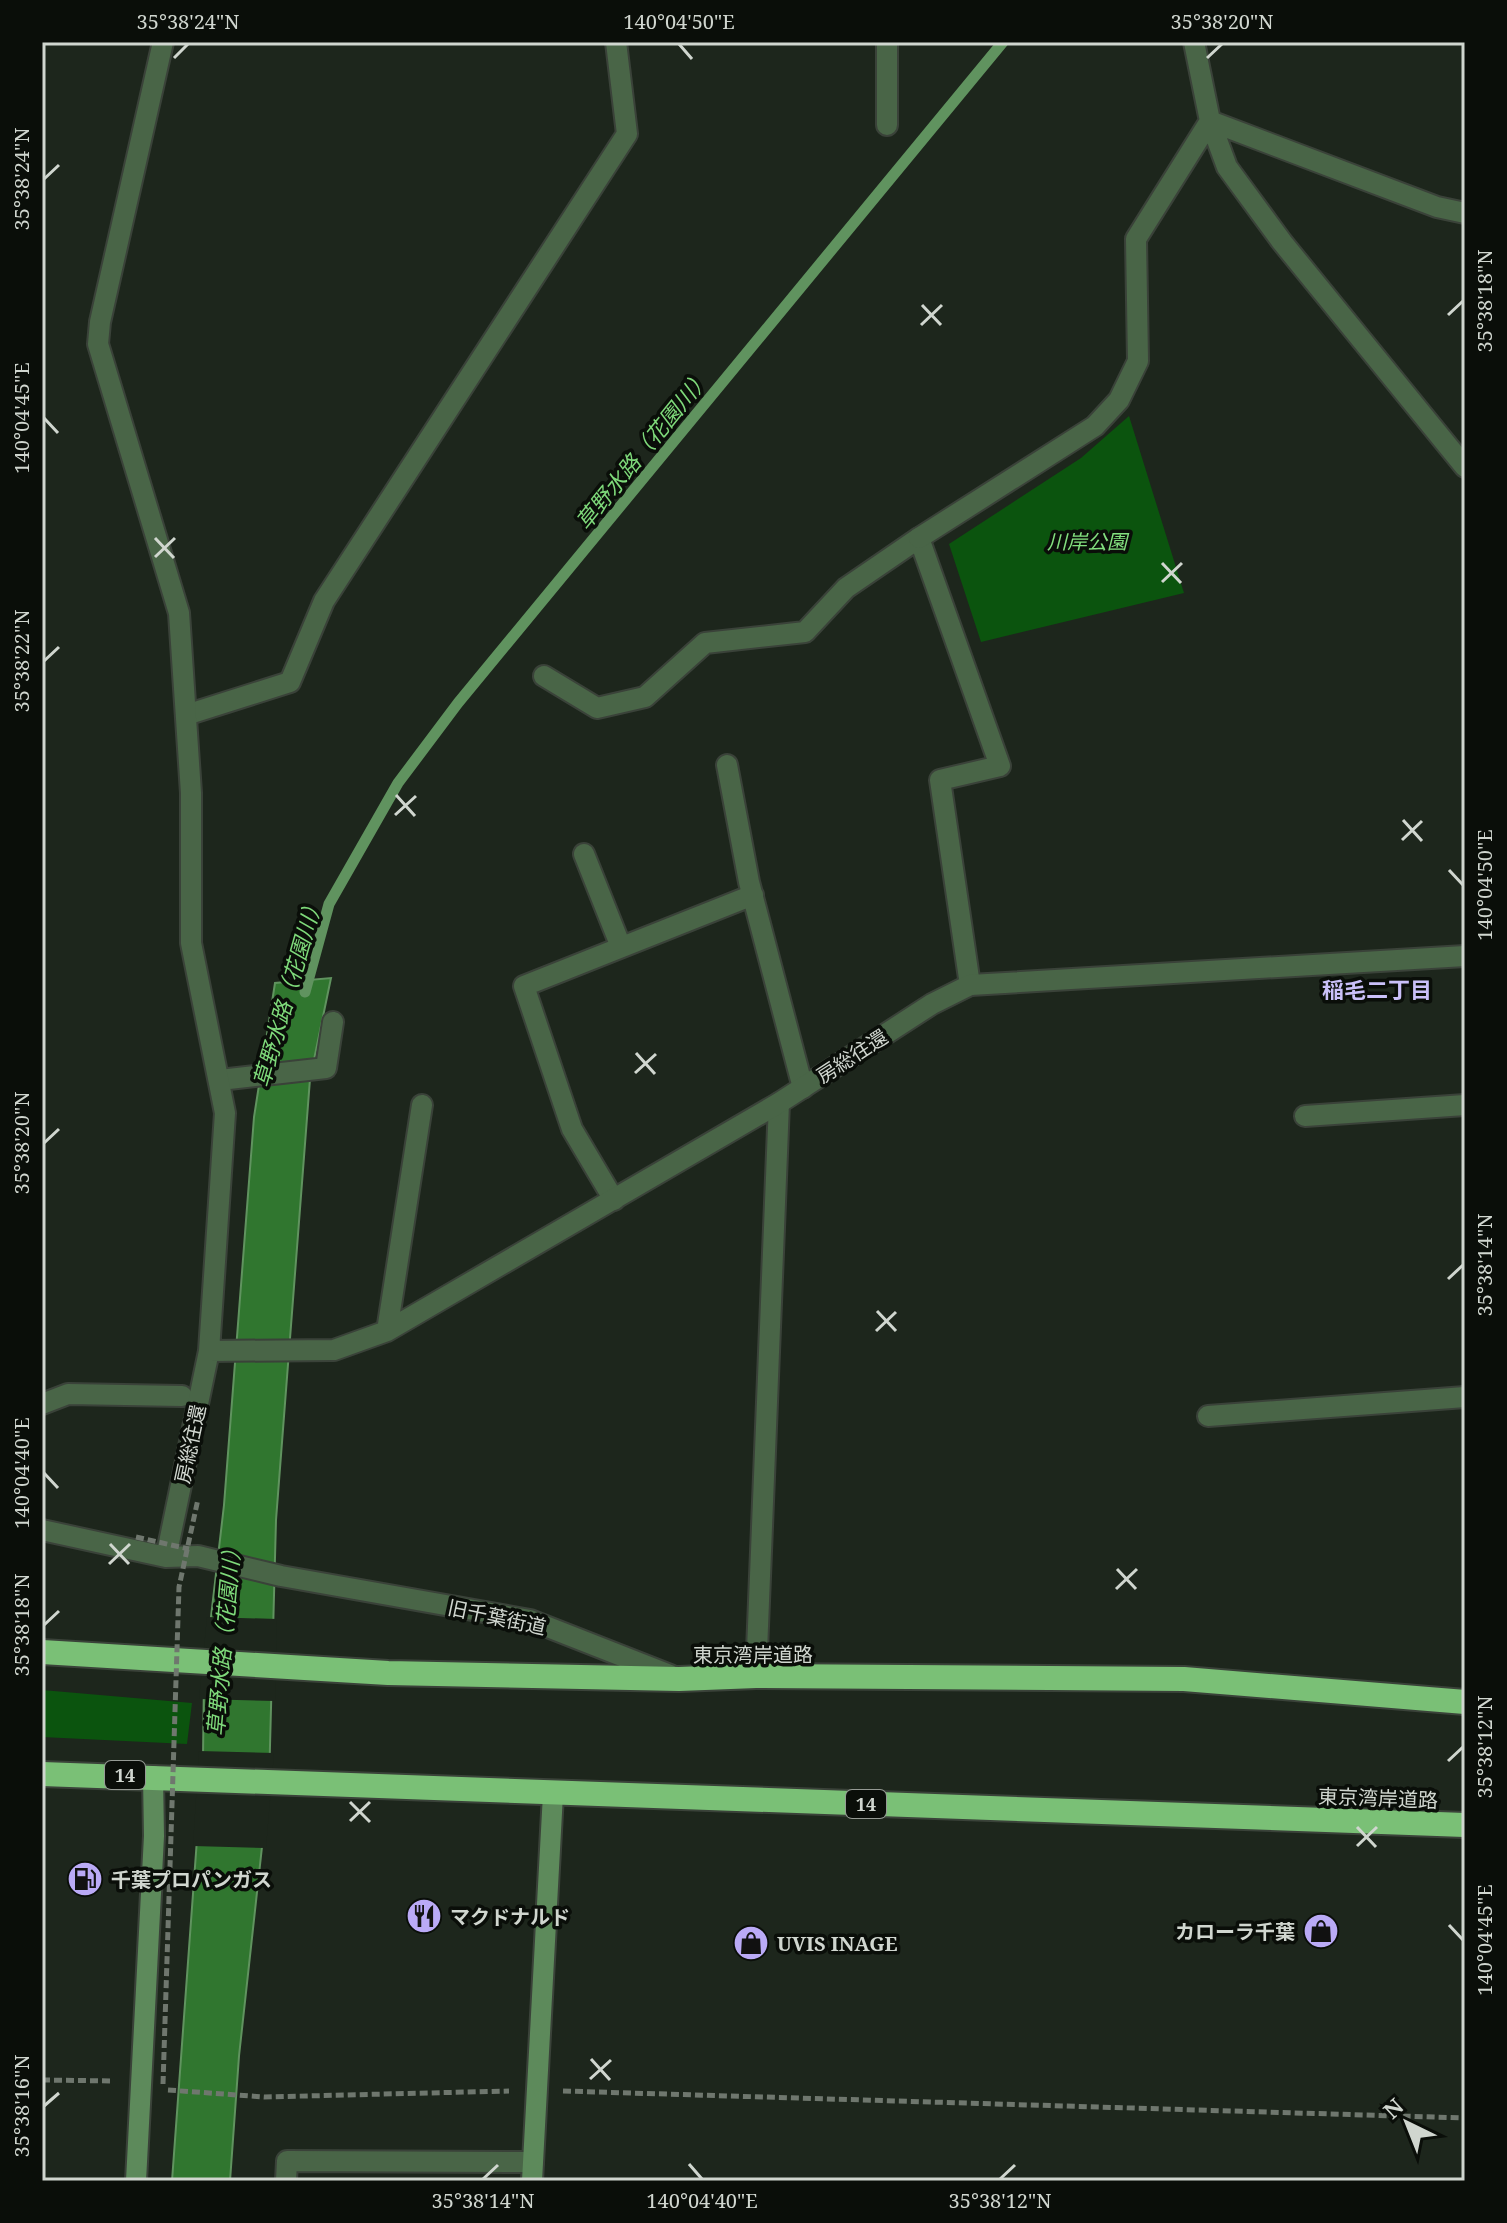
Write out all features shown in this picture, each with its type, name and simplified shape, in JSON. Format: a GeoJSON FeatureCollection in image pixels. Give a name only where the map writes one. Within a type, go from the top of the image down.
{"type":"FeatureCollection","features":[{"type":"Feature","properties":{"kind":"highway","name":"東京湾岸道路"},"geometry":{"type":"LineString","coordinates":[[42,1652],[374,1672],[679,1679],[756,1676],[1184,1679],[1465,1702]]}},
{"type":"Feature","properties":{"kind":"highway"},"geometry":{"type":"LineString","coordinates":[[1406,1699],[1465,1710]]}},
{"type":"Feature","properties":{"kind":"highway","name":"東京湾岸道路"},"geometry":{"type":"LineString","coordinates":[[42,1774],[1465,1825]]}},
{"type":"Feature","properties":{"kind":"street","name":"房総往還"},"geometry":{"type":"LineString","coordinates":[[163,42],[100,322],[98,344],[179,613],[191,793],[191,943],[225,1113],[219,1351],[166,1557]]}},
{"type":"Feature","properties":{"kind":"street"},"geometry":{"type":"LineString","coordinates":[[186,715],[290,682],[324,601],[627,134],[616,42]]}},
{"type":"Feature","properties":{"kind":"street"},"geometry":{"type":"LineString","coordinates":[[887,42],[887,125]]}},
{"type":"Feature","properties":{"kind":"street"},"geometry":{"type":"LineString","coordinates":[[1194,42],[1210,121],[1227,167],[1465,467]]}},
{"type":"Feature","properties":{"kind":"street"},"geometry":{"type":"LineString","coordinates":[[1210,121],[1437,207],[1465,213]]}},
{"type":"Feature","properties":{"kind":"street"},"geometry":{"type":"LineString","coordinates":[[544,676],[597,708],[645,697],[705,643],[805,632],[846,588],[1095,426],[1119,400],[1138,361],[1136,239],[1210,121]]}},
{"type":"Feature","properties":{"kind":"street"},"geometry":{"type":"LineString","coordinates":[[919,538],[1000,766],[940,780],[970,985]]}},
{"type":"Feature","properties":{"kind":"street"},"geometry":{"type":"LineString","coordinates":[[727,765],[753,895],[803,1088]]}},
{"type":"Feature","properties":{"kind":"street"},"geometry":{"type":"LineString","coordinates":[[584,854],[621,947]]}},
{"type":"Feature","properties":{"kind":"street"},"geometry":{"type":"LineString","coordinates":[[614,1200],[572,1129],[524,986],[753,895]]}},
{"type":"Feature","properties":{"kind":"street","name":"房総往還"},"geometry":{"type":"LineString","coordinates":[[219,1351],[334,1350],[387,1331],[779,1103],[932,1004],[970,985],[1465,956]]}},
{"type":"Feature","properties":{"kind":"street"},"geometry":{"type":"LineString","coordinates":[[220,1080],[326,1068],[333,1022]]}},
{"type":"Feature","properties":{"kind":"street"},"geometry":{"type":"LineString","coordinates":[[756,1676],[779,1103]]}},
{"type":"Feature","properties":{"kind":"street"},"geometry":{"type":"LineString","coordinates":[[387,1331],[422,1105]]}},
{"type":"Feature","properties":{"kind":"street"},"geometry":{"type":"LineString","coordinates":[[1305,1116],[1465,1105]]}},
{"type":"Feature","properties":{"kind":"street"},"geometry":{"type":"LineString","coordinates":[[42,1404],[68,1394],[182,1396]]}},
{"type":"Feature","properties":{"kind":"street"},"geometry":{"type":"LineString","coordinates":[[1208,1416],[1465,1397]]}},
{"type":"Feature","properties":{"kind":"street"},"geometry":{"type":"LineString","coordinates":[[42,1530],[166,1557],[193,1553]]}},
{"type":"Feature","properties":{"kind":"street","name":"旧千葉街道"},"geometry":{"type":"LineString","coordinates":[[193,1553],[355,1590],[530,1620],[679,1679]]}},
{"type":"Feature","properties":{"kind":"street"},"geometry":{"type":"LineString","coordinates":[[136,2181],[154,1836],[153,1776]]}},
{"type":"Feature","properties":{"kind":"street"},"geometry":{"type":"LineString","coordinates":[[286,2181],[287,2161],[533,2171],[553,1794]]}},
{"type":"Feature","properties":{"kind":"path"},"geometry":{"type":"LineString","coordinates":[[163,2084],[179,1587],[193,1553],[198,1499]]}},
{"type":"Feature","properties":{"kind":"path"},"geometry":{"type":"LineString","coordinates":[[136,1537],[193,1553]]}},
{"type":"Feature","properties":{"kind":"path"},"geometry":{"type":"LineString","coordinates":[[42,2080],[104,2081]]}},
{"type":"Feature","properties":{"kind":"path"},"geometry":{"type":"LineString","coordinates":[[171,2093],[264,2097],[538,2090],[1465,2118]]}},
{"type":"Feature","properties":{"kind":"green space","name":"川岸公園"},"geometry":{"type":"Polygon","coordinates":[[[1129,416],[1184,593],[981,642],[949,544],[1081,458],[1129,416]]]}},
{"type":"Feature","properties":{"kind":"green space"},"geometry":{"type":"Polygon","coordinates":[[[42,1690],[192,1703],[187,1744],[42,1737],[42,1690]]]}},
{"type":"Feature","properties":{"kind":"water"},"geometry":{"type":"Polygon","coordinates":[[[331,978],[310,1079],[276,1520],[269,1783],[239,2056],[230,2181],[172,2181],[203,1757],[204,1677],[224,1505],[254,1117],[275,983],[331,978]]]}},
{"type":"Feature","properties":{"kind":"pier"},"geometry":{"type":"Polygon","coordinates":[[[207,1617],[277,1619],[275,1701],[199,1699],[207,1617]]]}},
{"type":"Feature","properties":{"kind":"pier"},"geometry":{"type":"Polygon","coordinates":[[[199,1751],[274,1753],[266,1848],[193,1846],[199,1751]]]}},
{"type":"Feature","properties":{"kind":"waterway","name":"草野水路（花園川）"},"geometry":{"type":"LineString","coordinates":[[305,992],[329,904],[398,783],[458,703],[1003,42]]}},
{"type":"Feature","properties":{"kind":"place","name":"千葉プロパンガス"},"geometry":{"type":"Point","coordinates":[85,1879]}},
{"type":"Feature","properties":{"kind":"place","name":"マクドナルド"},"geometry":{"type":"Point","coordinates":[424,1916]}},
{"type":"Feature","properties":{"kind":"place","name":"カローラ千葉"},"geometry":{"type":"Point","coordinates":[1321,1931]}},
{"type":"Feature","properties":{"kind":"place","name":"UVIS INAGE"},"geometry":{"type":"Point","coordinates":[751,1943]}},
{"type":"Feature","properties":{"kind":"district","name":"稲毛二丁目"},"geometry":{"type":"Point","coordinates":[1377,989]}}]}
